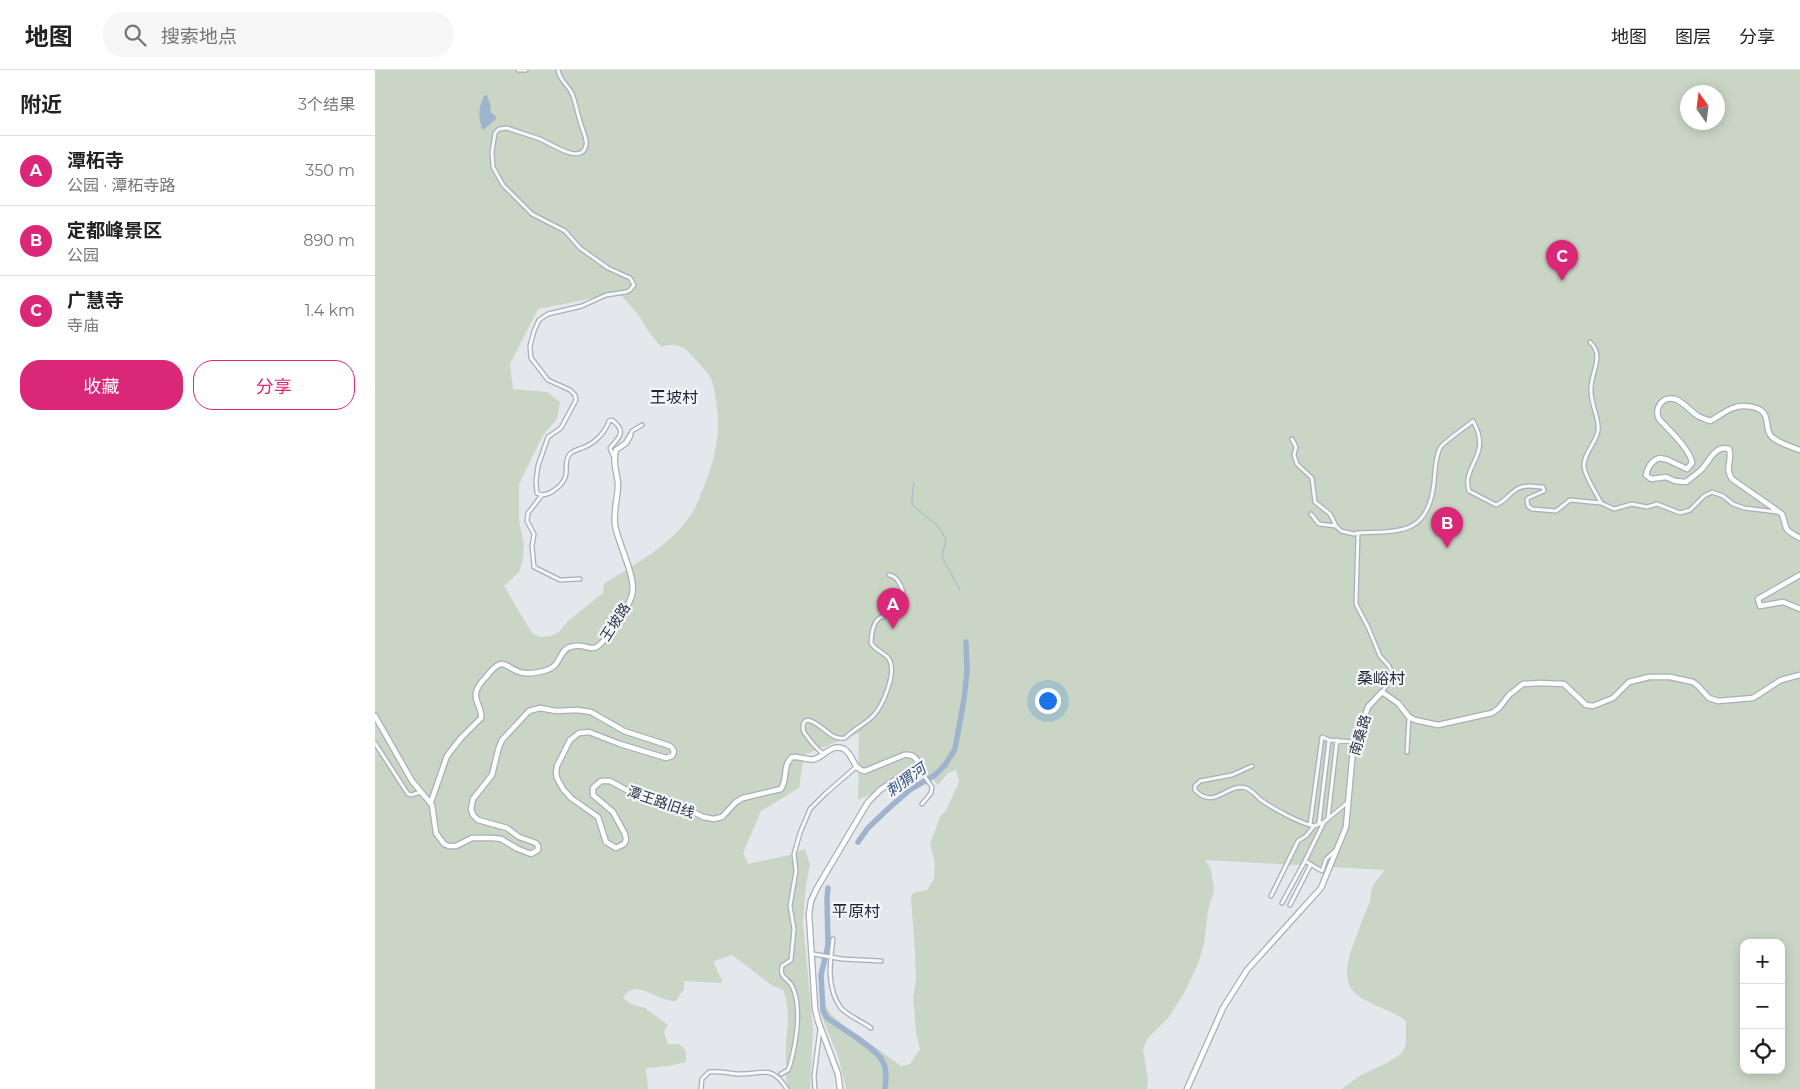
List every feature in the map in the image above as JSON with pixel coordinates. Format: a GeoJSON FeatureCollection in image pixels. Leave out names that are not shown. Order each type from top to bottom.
{"type":"FeatureCollection","features":[{"type":"Feature","properties":{"kind":"street"},"geometry":{"type":"LineString","coordinates":[[518,70],[526,70]]}},
{"type":"Feature","properties":{"kind":"street"},"geometry":{"type":"LineString","coordinates":[[558,70],[561,79],[573,94],[578,119],[587,141],[585,148],[578,154],[570,153],[537,138],[502,128],[494,136],[493,167],[503,184],[532,214],[565,231],[580,248],[609,268],[630,278],[634,285],[626,292],[606,295],[582,306],[545,316],[539,320],[532,334],[531,358],[548,380],[570,390],[575,395],[576,400],[561,428],[548,437],[541,453],[536,481],[537,492],[542,495],[550,494],[565,479],[567,461],[571,453],[584,448],[603,434],[609,421],[612,420],[617,425],[620,434],[619,440],[609,448],[614,458]]}},
{"type":"Feature","properties":{"kind":"street"},"geometry":{"type":"LineString","coordinates":[[1590,342],[1596,348],[1598,354],[1591,380],[1591,399],[1598,432],[1584,466],[1586,474],[1601,502]]}},
{"type":"Feature","properties":{"kind":"street"},"geometry":{"type":"LineString","coordinates":[[1800,450],[1791,448],[1772,437],[1767,430],[1765,416],[1761,411],[1752,407],[1741,406],[1733,408],[1710,421],[1699,417],[1675,399],[1663,401],[1657,406],[1656,414],[1685,449],[1692,463],[1687,469],[1660,458],[1655,459],[1647,469],[1646,474],[1651,479],[1665,477],[1675,481],[1686,482],[1702,469],[1716,450],[1723,447],[1729,449],[1731,458],[1728,474],[1732,479],[1782,514],[1785,529],[1800,538]]}},
{"type":"Feature","properties":{"kind":"street"},"geometry":{"type":"LineString","coordinates":[[1291,439],[1296,447],[1294,455],[1297,464],[1312,478],[1317,504],[1331,514],[1336,526],[1341,531],[1354,534],[1408,528],[1417,524],[1422,519],[1433,493],[1440,446],[1473,421],[1481,440],[1479,453],[1467,482],[1469,491],[1496,505],[1501,503],[1517,488],[1525,486],[1543,488],[1544,491],[1527,500],[1528,506],[1533,509],[1556,511],[1571,500],[1601,502],[1614,510],[1632,504],[1647,507],[1657,504],[1680,513],[1690,510],[1703,496],[1712,492],[1744,508],[1777,512]]}},
{"type":"Feature","properties":{"kind":"street"},"geometry":{"type":"LineString","coordinates":[[614,458],[616,450],[626,443],[632,431],[642,425]]}},
{"type":"Feature","properties":{"kind":"street","name":"王坡路"},"geometry":{"type":"LineString","coordinates":[[431,802],[447,756],[461,738],[481,718],[482,714],[476,699],[476,691],[492,669],[499,664],[504,664],[522,672],[541,671],[554,667],[564,651],[570,647],[598,648],[611,631],[631,596],[632,586],[615,524],[614,509],[618,484],[614,458]]}},
{"type":"Feature","properties":{"kind":"street"},"geometry":{"type":"LineString","coordinates":[[542,495],[528,513],[527,521],[534,534],[534,567],[559,580],[580,579]]}},
{"type":"Feature","properties":{"kind":"street"},"geometry":{"type":"LineString","coordinates":[[1311,514],[1319,524],[1336,526]]}},
{"type":"Feature","properties":{"kind":"street"},"geometry":{"type":"LineString","coordinates":[[1358,533],[1356,604],[1380,656],[1389,666],[1392,673],[1392,678],[1382,692],[1398,703],[1409,717],[1415,720],[1437,725],[1485,716],[1499,708],[1509,695],[1523,684],[1540,682],[1564,684],[1586,705],[1593,706],[1613,698],[1629,682],[1649,677],[1671,677],[1693,682],[1709,698],[1717,701],[1753,698],[1781,680],[1800,675]]}},
{"type":"Feature","properties":{"kind":"street"},"geometry":{"type":"LineString","coordinates":[[823,754],[803,732],[805,722],[814,722],[836,738],[845,738],[875,714],[889,687],[892,667],[890,659],[873,647],[871,643],[874,622],[878,618],[884,615],[901,614],[905,610],[897,578],[889,575]]}},
{"type":"Feature","properties":{"kind":"street"},"geometry":{"type":"LineString","coordinates":[[1800,575],[1758,598],[1758,602],[1760,606],[1783,602],[1800,608]]}},
{"type":"Feature","properties":{"kind":"street","name":"南桑路"},"geometry":{"type":"LineString","coordinates":[[1187,1089],[1223,1008],[1247,970],[1317,893],[1346,827],[1353,749],[1368,707],[1382,692]]}},
{"type":"Feature","properties":{"kind":"street","name":"潭王路旧线"},"geometry":{"type":"LineString","coordinates":[[431,802],[434,809],[436,833],[439,839],[446,845],[456,846],[473,838],[493,838],[501,839],[528,854],[535,853],[539,848],[536,843],[519,838],[504,826],[478,820],[473,815],[471,809],[473,799],[492,775],[502,740],[527,713],[536,708],[556,711],[577,710],[591,712],[624,731],[670,746],[673,749],[674,753],[672,756],[666,758],[589,732],[576,734],[567,744],[557,766],[557,778],[569,795],[598,817],[606,842],[616,848],[625,844],[626,837],[612,810],[593,796],[593,788],[601,781],[610,781],[634,794],[682,806],[707,818],[717,819],[743,798],[781,789],[784,784],[786,764],[792,757],[813,759],[833,749],[843,749],[848,753],[856,767]]}},
{"type":"Feature","properties":{"kind":"street"},"geometry":{"type":"LineString","coordinates":[[375,716],[412,781],[431,802]]}},
{"type":"Feature","properties":{"kind":"street"},"geometry":{"type":"LineString","coordinates":[[1407,752],[1409,717]]}},
{"type":"Feature","properties":{"kind":"street"},"geometry":{"type":"LineString","coordinates":[[1314,825],[1322,737],[1329,740],[1356,742]]}},
{"type":"Feature","properties":{"kind":"street"},"geometry":{"type":"LineString","coordinates":[[1271,896],[1298,841],[1306,836],[1314,825],[1329,740]]}},
{"type":"Feature","properties":{"kind":"street"},"geometry":{"type":"LineString","coordinates":[[1282,903],[1326,820],[1337,740]]}},
{"type":"Feature","properties":{"kind":"street"},"geometry":{"type":"LineString","coordinates":[[375,743],[408,794],[421,792]]}},
{"type":"Feature","properties":{"kind":"street"},"geometry":{"type":"LineString","coordinates":[[781,1074],[788,1070],[790,1065],[798,1021],[793,988],[782,976],[781,972],[782,966],[791,960],[794,929],[790,906],[796,871],[794,854],[800,833],[811,809],[856,767],[862,771],[867,771],[907,754],[915,757],[918,763],[913,769],[879,790],[868,802],[811,901],[809,914],[815,1008],[820,1028],[835,1064],[840,1089]]}},
{"type":"Feature","properties":{"kind":"street"},"geometry":{"type":"LineString","coordinates":[[1252,766],[1231,775],[1200,781],[1195,786],[1195,790],[1199,795],[1215,798],[1236,788],[1246,788],[1268,804],[1314,825],[1326,820],[1347,803]]}},
{"type":"Feature","properties":{"kind":"street"},"geometry":{"type":"LineString","coordinates":[[918,767],[932,788],[931,793],[922,804]]}},
{"type":"Feature","properties":{"kind":"street"},"geometry":{"type":"LineString","coordinates":[[1305,861],[1322,871],[1326,859],[1337,848]]}},
{"type":"Feature","properties":{"kind":"street"},"geometry":{"type":"LineString","coordinates":[[1290,905],[1311,864]]}},
{"type":"Feature","properties":{"kind":"street"},"geometry":{"type":"LineString","coordinates":[[833,939],[830,956],[830,986],[841,1008],[871,1028]]}},
{"type":"Feature","properties":{"kind":"street"},"geometry":{"type":"LineString","coordinates":[[813,954],[842,959],[881,960]]}},
{"type":"Feature","properties":{"kind":"street"},"geometry":{"type":"LineString","coordinates":[[815,1089],[814,1076],[820,1028]]}},
{"type":"Feature","properties":{"kind":"street"},"geometry":{"type":"LineString","coordinates":[[701,1089],[703,1079],[709,1072],[740,1074],[767,1071],[776,1075],[787,1089]]}},
{"type":"Feature","properties":{"kind":"green space"},"geometry":{"type":"Polygon","coordinates":[[[375,70],[1800,70],[1800,1089],[1342,1089],[1361,1075],[1387,1063],[1402,1053],[1406,1044],[1406,1021],[1360,997],[1355,993],[1347,977],[1351,951],[1370,901],[1372,888],[1385,870],[1205,860],[1211,869],[1214,891],[1208,910],[1204,944],[1198,964],[1184,993],[1169,1017],[1147,1039],[1143,1050],[1148,1080],[1147,1089],[846,1089],[839,1059],[820,1012],[820,1004],[824,1003],[830,1013],[852,1033],[901,1066],[910,1064],[920,1049],[916,1033],[913,996],[916,980],[911,898],[913,893],[927,890],[934,879],[935,863],[930,844],[940,817],[946,810],[959,782],[956,770],[948,773],[938,785],[923,769],[858,800],[859,733],[804,755],[799,788],[761,811],[743,853],[748,864],[789,855],[805,849],[810,865],[806,884],[803,923],[813,1030],[810,1089],[789,1089],[787,1085],[787,1008],[783,990],[773,986],[732,955],[714,963],[722,981],[721,983],[684,981],[684,989],[676,1001],[669,1001],[648,992],[634,989],[623,998],[631,1004],[645,1008],[668,1025],[664,1032],[668,1044],[679,1044],[686,1051],[686,1062],[646,1068],[648,1089],[375,1089],[375,70]],[[619,293],[538,309],[510,364],[513,389],[547,392],[560,402],[557,419],[543,435],[519,484],[519,521],[524,544],[523,558],[519,572],[504,586],[532,633],[540,637],[551,636],[559,632],[568,621],[603,593],[604,584],[652,553],[684,525],[695,507],[714,456],[718,423],[713,383],[709,375],[685,349],[677,345],[661,347],[648,331],[638,314],[619,293]]]}},
{"type":"Feature","properties":{"kind":"water"},"geometry":{"type":"Polygon","coordinates":[[[487,95],[491,113],[495,115],[496,119],[483,130],[480,122],[480,109],[484,96],[487,95]]]}},
{"type":"Feature","properties":{"kind":"waterway"},"geometry":{"type":"LineString","coordinates":[[914,482],[912,505],[938,526],[946,539],[942,557],[960,590]]}},
{"type":"Feature","properties":{"kind":"waterway","name":"刺猬河"},"geometry":{"type":"LineString","coordinates":[[858,842],[868,828],[890,807],[911,789],[935,775],[945,765],[955,749],[967,671],[966,642]]}},
{"type":"Feature","properties":{"kind":"waterway","name":"刺猬河"},"geometry":{"type":"LineString","coordinates":[[828,888],[828,945],[821,975],[823,1010],[827,1018],[867,1045],[880,1057],[885,1068],[885,1089]]}},
{"type":"Feature","properties":{"kind":"place","name":"广慧寺"},"geometry":{"type":"Point","coordinates":[1562,281]}},
{"type":"Feature","properties":{"kind":"place","name":"定都峰景区"},"geometry":{"type":"Point","coordinates":[1447,548]}},
{"type":"Feature","properties":{"kind":"place","name":"潭柘寺"},"geometry":{"type":"Point","coordinates":[893,629]}},
{"type":"Feature","properties":{"kind":"district","name":"王坡村"},"geometry":{"type":"Point","coordinates":[674,397]}},
{"type":"Feature","properties":{"kind":"district","name":"桑峪村"},"geometry":{"type":"Point","coordinates":[1381,678]}},
{"type":"Feature","properties":{"kind":"district","name":"平原村"},"geometry":{"type":"Point","coordinates":[856,911]}}]}
